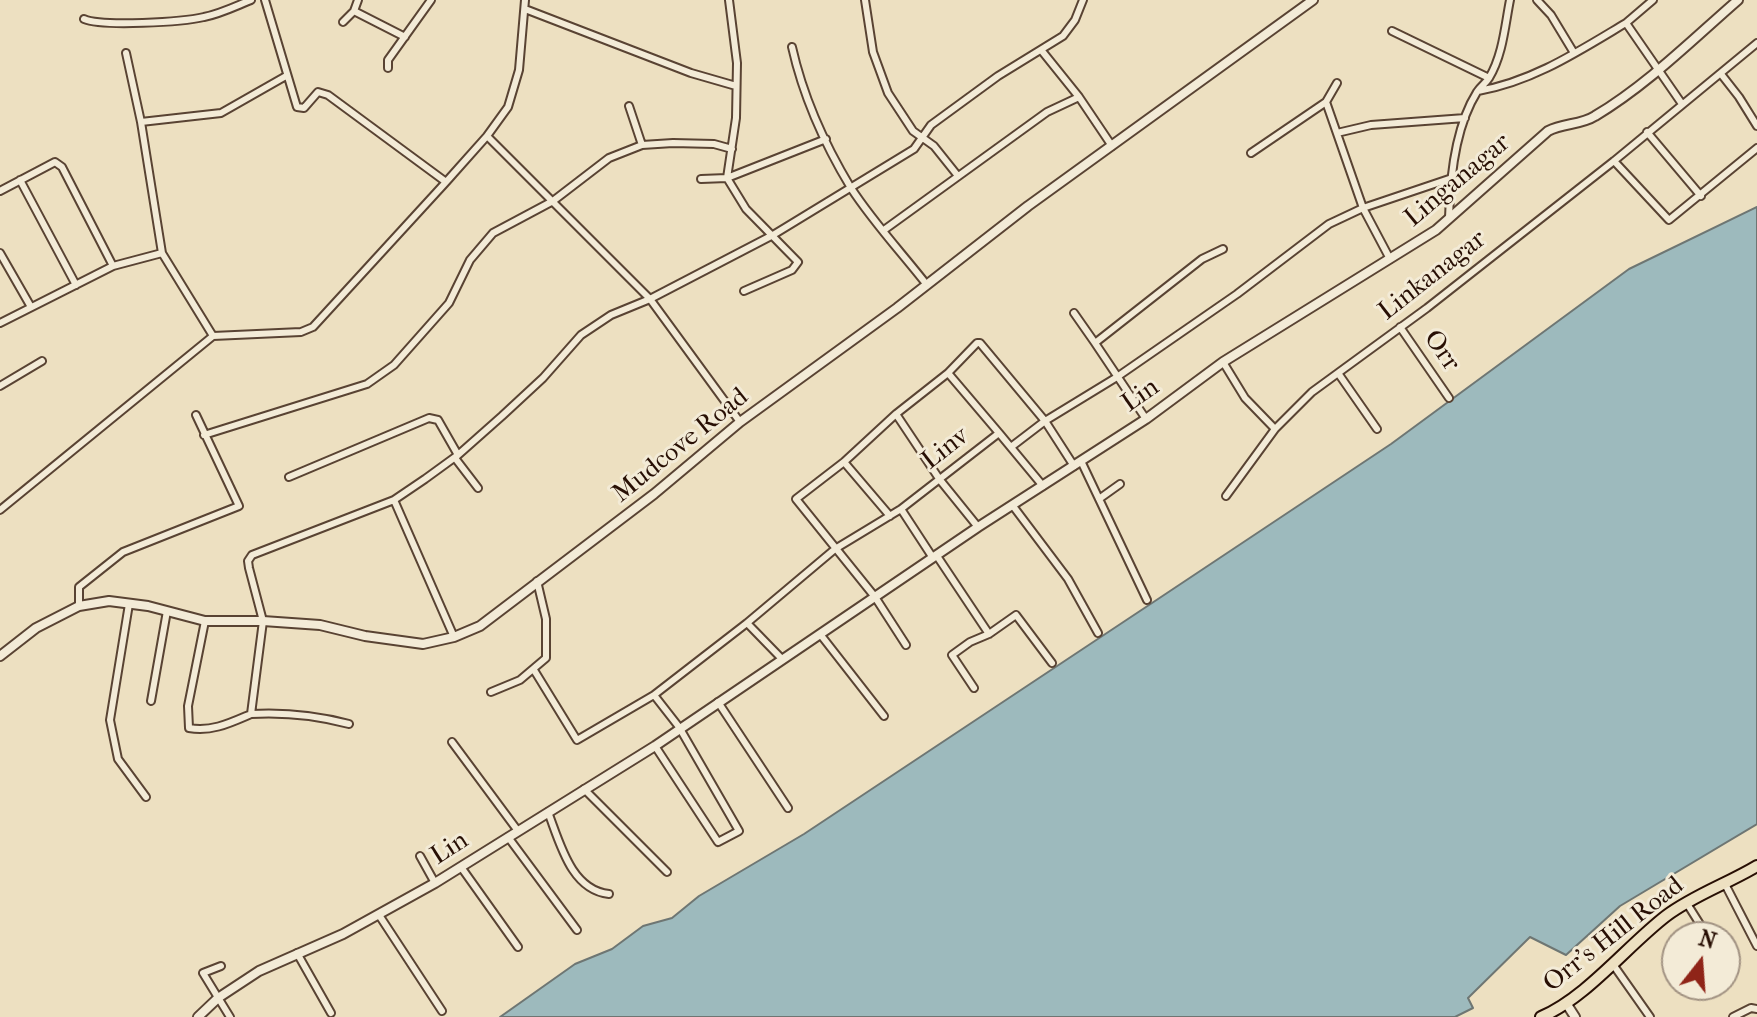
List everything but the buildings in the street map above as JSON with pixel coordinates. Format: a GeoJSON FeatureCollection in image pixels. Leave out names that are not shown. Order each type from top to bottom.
{"type":"FeatureCollection","features":[{"type":"Feature","properties":{"kind":"main road","name":"Orr’s Hill Road"},"geometry":{"type":"LineString","coordinates":[[1541,1017],[1566,1003],[1665,916],[1757,866]]}},
{"type":"Feature","properties":{"kind":"street"},"geometry":{"type":"LineString","coordinates":[[84,19],[106,22],[203,18],[251,0]]}},
{"type":"Feature","properties":{"kind":"street"},"geometry":{"type":"LineString","coordinates":[[265,0],[286,76],[300,109],[318,92],[328,95],[446,182]]}},
{"type":"Feature","properties":{"kind":"street"},"geometry":{"type":"LineString","coordinates":[[343,22],[354,11],[358,0]]}},
{"type":"Feature","properties":{"kind":"street"},"geometry":{"type":"LineString","coordinates":[[388,68],[388,60],[431,0]]}},
{"type":"Feature","properties":{"kind":"street"},"geometry":{"type":"LineString","coordinates":[[0,510],[213,336],[301,332],[313,327],[487,136],[508,107],[522,48],[525,0]]}},
{"type":"Feature","properties":{"kind":"street"},"geometry":{"type":"LineString","coordinates":[[729,0],[737,63],[736,118],[727,178],[746,209],[798,262],[797,266],[744,291]]}},
{"type":"Feature","properties":{"kind":"street"},"geometry":{"type":"LineString","coordinates":[[865,0],[868,29],[879,72],[896,106],[921,139],[934,146],[958,176]]}},
{"type":"Feature","properties":{"kind":"street"},"geometry":{"type":"LineString","coordinates":[[251,714],[263,621],[249,568],[248,561],[252,555],[394,500],[456,456],[543,378],[581,335],[611,315],[650,299],[773,235],[914,149],[931,125],[998,76],[1042,51],[1069,29],[1083,0]]}},
{"type":"Feature","properties":{"kind":"street","name":"Mudcove Road"},"geometry":{"type":"LineString","coordinates":[[0,656],[36,628],[79,606],[109,601],[205,621],[320,625],[365,636],[423,644],[454,637],[480,626],[654,494],[740,422],[1313,0]]}},
{"type":"Feature","properties":{"kind":"street"},"geometry":{"type":"LineString","coordinates":[[1449,221],[1452,178],[1465,118],[1478,91],[1489,78],[1501,47],[1510,0]]}},
{"type":"Feature","properties":{"kind":"street"},"geometry":{"type":"LineString","coordinates":[[1537,0],[1551,15],[1574,53]]}},
{"type":"Feature","properties":{"kind":"street"},"geometry":{"type":"LineString","coordinates":[[1478,91],[1510,85],[1574,53],[1626,23],[1653,0]]}},
{"type":"Feature","properties":{"kind":"street","name":"Linganagar"},"geometry":{"type":"LineString","coordinates":[[1223,362],[1449,221],[1548,131],[1592,118],[1658,71],[1738,0]]}},
{"type":"Feature","properties":{"kind":"street"},"geometry":{"type":"LineString","coordinates":[[525,9],[691,73],[736,86]]}},
{"type":"Feature","properties":{"kind":"street"},"geometry":{"type":"LineString","coordinates":[[354,11],[405,37]]}},
{"type":"Feature","properties":{"kind":"street"},"geometry":{"type":"LineString","coordinates":[[1626,23],[1682,104]]}},
{"type":"Feature","properties":{"kind":"street"},"geometry":{"type":"LineString","coordinates":[[1392,31],[1489,78]]}},
{"type":"Feature","properties":{"kind":"street","name":"Linkanagar"},"geometry":{"type":"LineString","coordinates":[[1226,496],[1288,413],[1614,161],[1756,45]]}},
{"type":"Feature","properties":{"kind":"street"},"geometry":{"type":"LineString","coordinates":[[792,47],[799,80],[852,189],[927,285]]}},
{"type":"Feature","properties":{"kind":"street"},"geometry":{"type":"LineString","coordinates":[[1042,51],[1079,97],[1112,146]]}},
{"type":"Feature","properties":{"kind":"street"},"geometry":{"type":"LineString","coordinates":[[126,53],[141,122],[162,253],[213,336]]}},
{"type":"Feature","properties":{"kind":"street"},"geometry":{"type":"LineString","coordinates":[[1721,74],[1757,126]]}},
{"type":"Feature","properties":{"kind":"street"},"geometry":{"type":"LineString","coordinates":[[141,122],[221,113],[286,76]]}},
{"type":"Feature","properties":{"kind":"street"},"geometry":{"type":"LineString","coordinates":[[1251,153],[1326,102],[1337,83]]}},
{"type":"Feature","properties":{"kind":"street"},"geometry":{"type":"LineString","coordinates":[[884,230],[1047,112],[1079,97]]}},
{"type":"Feature","properties":{"kind":"street"},"geometry":{"type":"LineString","coordinates":[[1326,102],[1363,208],[1390,259]]}},
{"type":"Feature","properties":{"kind":"street"},"geometry":{"type":"LineString","coordinates":[[629,106],[642,145]]}},
{"type":"Feature","properties":{"kind":"street"},"geometry":{"type":"LineString","coordinates":[[1337,133],[1371,125],[1465,118]]}},
{"type":"Feature","properties":{"kind":"street"},"geometry":{"type":"LineString","coordinates":[[1647,132],[1701,196]]}},
{"type":"Feature","properties":{"kind":"street"},"geometry":{"type":"LineString","coordinates":[[487,136],[650,299],[740,422]]}},
{"type":"Feature","properties":{"kind":"street"},"geometry":{"type":"LineString","coordinates":[[701,179],[727,178],[826,139]]}},
{"type":"Feature","properties":{"kind":"street"},"geometry":{"type":"LineString","coordinates":[[204,435],[367,384],[394,365],[449,303],[470,260],[493,233],[553,201],[609,158],[642,145],[700,144],[732,149]]}},
{"type":"Feature","properties":{"kind":"street"},"geometry":{"type":"LineString","coordinates":[[1614,161],[1669,220],[1757,148]]}},
{"type":"Feature","properties":{"kind":"street"},"geometry":{"type":"LineString","coordinates":[[0,181],[2,190],[55,162],[62,167],[113,266]]}},
{"type":"Feature","properties":{"kind":"street"},"geometry":{"type":"LineString","coordinates":[[1011,447],[1045,421],[1117,377],[1237,294],[1329,224],[1363,208],[1452,178]]}},
{"type":"Feature","properties":{"kind":"street"},"geometry":{"type":"LineString","coordinates":[[20,180],[76,285]]}},
{"type":"Feature","properties":{"kind":"street"},"geometry":{"type":"LineString","coordinates":[[1095,343],[1202,259],[1223,249]]}},
{"type":"Feature","properties":{"kind":"street"},"geometry":{"type":"LineString","coordinates":[[0,253],[31,307]]}},
{"type":"Feature","properties":{"kind":"street"},"geometry":{"type":"LineString","coordinates":[[0,323],[113,266],[162,253]]}},
{"type":"Feature","properties":{"kind":"street"},"geometry":{"type":"LineString","coordinates":[[1074,313],[1146,419]]}},
{"type":"Feature","properties":{"kind":"street","name":"Orr"},"geometry":{"type":"LineString","coordinates":[[1400,327],[1449,398]]}},
{"type":"Feature","properties":{"kind":"street"},"geometry":{"type":"LineString","coordinates":[[906,645],[875,597],[796,499],[948,373],[979,342],[1078,463],[1099,499],[1147,600]]}},
{"type":"Feature","properties":{"kind":"street"},"geometry":{"type":"LineString","coordinates":[[0,386],[42,361]]}},
{"type":"Feature","properties":{"kind":"street"},"geometry":{"type":"LineString","coordinates":[[1223,362],[1245,398],[1275,429]]}},
{"type":"Feature","properties":{"kind":"street","name":"Lin"},"geometry":{"type":"LineString","coordinates":[[198,1017],[218,998],[259,971],[379,915],[655,746],[978,527],[1146,419],[1223,362]]}},
{"type":"Feature","properties":{"kind":"street"},"geometry":{"type":"LineString","coordinates":[[948,373],[999,433]]}},
{"type":"Feature","properties":{"kind":"street"},"geometry":{"type":"LineString","coordinates":[[1338,373],[1377,429]]}},
{"type":"Feature","properties":{"kind":"street"},"geometry":{"type":"LineString","coordinates":[[896,414],[940,480],[978,527]]}},
{"type":"Feature","properties":{"kind":"street"},"geometry":{"type":"LineString","coordinates":[[79,606],[79,587],[123,552],[239,506],[196,415]]}},
{"type":"Feature","properties":{"kind":"street"},"geometry":{"type":"LineString","coordinates":[[289,477],[429,418],[438,420],[456,456],[478,488]]}},
{"type":"Feature","properties":{"kind":"street","name":"Linv"},"geometry":{"type":"LineString","coordinates":[[901,509],[999,433],[1043,486]]}},
{"type":"Feature","properties":{"kind":"street"},"geometry":{"type":"LineString","coordinates":[[844,462],[890,516]]}},
{"type":"Feature","properties":{"kind":"street"},"geometry":{"type":"LineString","coordinates":[[1099,499],[1120,484]]}},
{"type":"Feature","properties":{"kind":"street"},"geometry":{"type":"LineString","coordinates":[[394,500],[454,637]]}},
{"type":"Feature","properties":{"kind":"street"},"geometry":{"type":"LineString","coordinates":[[1013,506],[1068,579],[1098,633]]}},
{"type":"Feature","properties":{"kind":"street"},"geometry":{"type":"LineString","coordinates":[[534,670],[577,740],[654,695],[835,549],[901,509],[989,634]]}},
{"type":"Feature","properties":{"kind":"street"},"geometry":{"type":"LineString","coordinates":[[491,692],[520,680],[546,658],[546,619],[537,581]]}},
{"type":"Feature","properties":{"kind":"street"},"geometry":{"type":"LineString","coordinates":[[129,604],[110,720],[118,759],[146,797]]}},
{"type":"Feature","properties":{"kind":"street"},"geometry":{"type":"LineString","coordinates":[[151,701],[167,611]]}},
{"type":"Feature","properties":{"kind":"street"},"geometry":{"type":"LineString","coordinates":[[974,688],[952,655],[1016,615],[1052,663]]}},
{"type":"Feature","properties":{"kind":"street"},"geometry":{"type":"LineString","coordinates":[[205,621],[188,706],[189,728],[218,728],[251,714],[285,712],[317,715],[349,724]]}},
{"type":"Feature","properties":{"kind":"street"},"geometry":{"type":"LineString","coordinates":[[747,623],[782,659]]}},
{"type":"Feature","properties":{"kind":"street"},"geometry":{"type":"LineString","coordinates":[[820,634],[884,716]]}},
{"type":"Feature","properties":{"kind":"street"},"geometry":{"type":"LineString","coordinates":[[654,695],[679,727],[739,831],[718,842],[655,746]]}},
{"type":"Feature","properties":{"kind":"street"},"geometry":{"type":"LineString","coordinates":[[718,702],[788,808]]}},
{"type":"Feature","properties":{"kind":"street"},"geometry":{"type":"LineString","coordinates":[[452,742],[518,831]]}},
{"type":"Feature","properties":{"kind":"street"},"geometry":{"type":"LineString","coordinates":[[584,789],[667,872]]}},
{"type":"Feature","properties":{"kind":"street"},"geometry":{"type":"LineString","coordinates":[[548,812],[565,856],[582,882],[594,892],[609,894]]}},
{"type":"Feature","properties":{"kind":"street"},"geometry":{"type":"LineString","coordinates":[[508,837],[577,930]]}},
{"type":"Feature","properties":{"kind":"street"},"geometry":{"type":"LineString","coordinates":[[420,856],[435,883]]}},
{"type":"Feature","properties":{"kind":"street"},"geometry":{"type":"LineString","coordinates":[[461,867],[518,947]]}},
{"type":"Feature","properties":{"kind":"street"},"geometry":{"type":"LineString","coordinates":[[1725,884],[1757,946]]}},
{"type":"Feature","properties":{"kind":"street"},"geometry":{"type":"LineString","coordinates":[[1686,902],[1698,921]]}},
{"type":"Feature","properties":{"kind":"street"},"geometry":{"type":"LineString","coordinates":[[379,915],[442,1011]]}},
{"type":"Feature","properties":{"kind":"street"},"geometry":{"type":"LineString","coordinates":[[297,953],[331,1013]]}},
{"type":"Feature","properties":{"kind":"street"},"geometry":{"type":"LineString","coordinates":[[1612,963],[1650,1017]]}},
{"type":"Feature","properties":{"kind":"street"},"geometry":{"type":"LineString","coordinates":[[221,966],[203,973],[230,1017]]}},
{"type":"Feature","properties":{"kind":"street"},"geometry":{"type":"LineString","coordinates":[[1566,1003],[1575,1017]]}},
{"type":"Feature","properties":{"kind":"street"},"geometry":{"type":"LineString","coordinates":[[1733,1017],[1751,1008],[1757,1009]]}},
{"type":"Feature","properties":{"kind":"water"},"geometry":{"type":"Polygon","coordinates":[[[1757,207],[1757,824],[1620,906],[1566,955],[1530,937],[1468,998],[1473,1008],[1455,1017],[500,1017],[575,964],[612,949],[643,926],[672,918],[699,896],[804,834],[1391,444],[1629,269],[1757,207]]]}}]}
